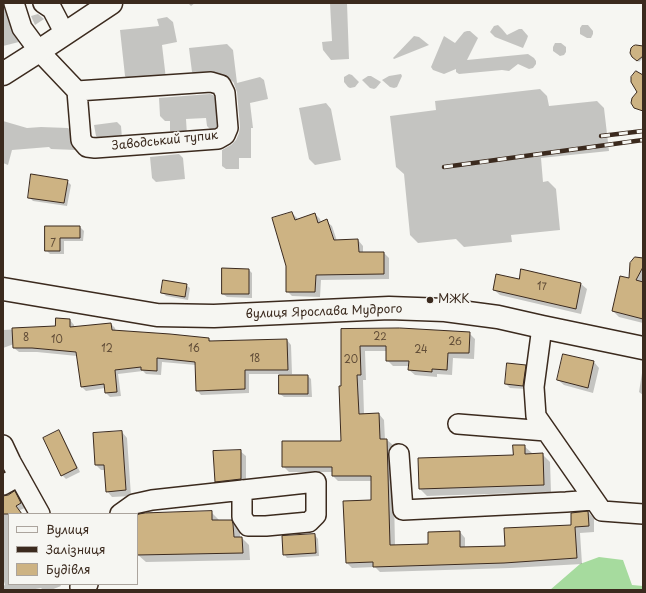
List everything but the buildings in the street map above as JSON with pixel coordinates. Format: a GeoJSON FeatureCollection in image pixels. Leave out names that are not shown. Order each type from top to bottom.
{"type":"FeatureCollection","features":[{"type":"Feature","properties":{"kind":"main road"},"geometry":{"type":"LineString","coordinates":[[3,74],[110,3]]}},
{"type":"Feature","properties":{"kind":"main road","name":"вулиця Ярослава Мудрого"},"geometry":{"type":"LineString","coordinates":[[3,289],[157,315],[214,316],[389,308],[445,310],[498,317],[643,348]]}},
{"type":"Feature","properties":{"kind":"street"},"geometry":{"type":"LineString","coordinates":[[14,3],[22,28],[39,51],[77,91]]}},
{"type":"Feature","properties":{"kind":"street"},"geometry":{"type":"LineString","coordinates":[[43,3],[52,9],[65,34]]}},
{"type":"Feature","properties":{"kind":"street","name":"Заводський тупик"},"geometry":{"type":"LineString","coordinates":[[211,82],[221,84],[225,93],[228,128],[225,135],[218,139],[96,148],[87,147],[81,140],[77,91],[211,82]]}},
{"type":"Feature","properties":{"kind":"street"},"geometry":{"type":"LineString","coordinates":[[542,327],[534,387],[536,416],[602,511],[643,514]]}},
{"type":"Feature","properties":{"kind":"street"},"geometry":{"type":"LineString","coordinates":[[458,424],[546,431]]}},
{"type":"Feature","properties":{"kind":"street"},"geometry":{"type":"LineString","coordinates":[[3,445],[11,481],[39,513]]}},
{"type":"Feature","properties":{"kind":"street"},"geometry":{"type":"LineString","coordinates":[[399,454],[403,510],[593,500]]}},
{"type":"Feature","properties":{"kind":"street"},"geometry":{"type":"LineString","coordinates":[[121,513],[134,504],[152,500],[242,490]]}},
{"type":"Feature","properties":{"kind":"green space"},"geometry":{"type":"Polygon","coordinates":[[[599,557],[623,560],[632,585],[643,586],[643,590],[550,590],[580,564],[599,557]]]}},
{"type":"Feature","properties":{"kind":"railway"},"geometry":{"type":"LineString","coordinates":[[601,136],[643,131]]}},
{"type":"Feature","properties":{"kind":"railway"},"geometry":{"type":"LineString","coordinates":[[444,167],[643,140]]}},
{"type":"Feature","properties":{"kind":"place","name":"МЖК"},"geometry":{"type":"Point","coordinates":[430,300]}}]}
